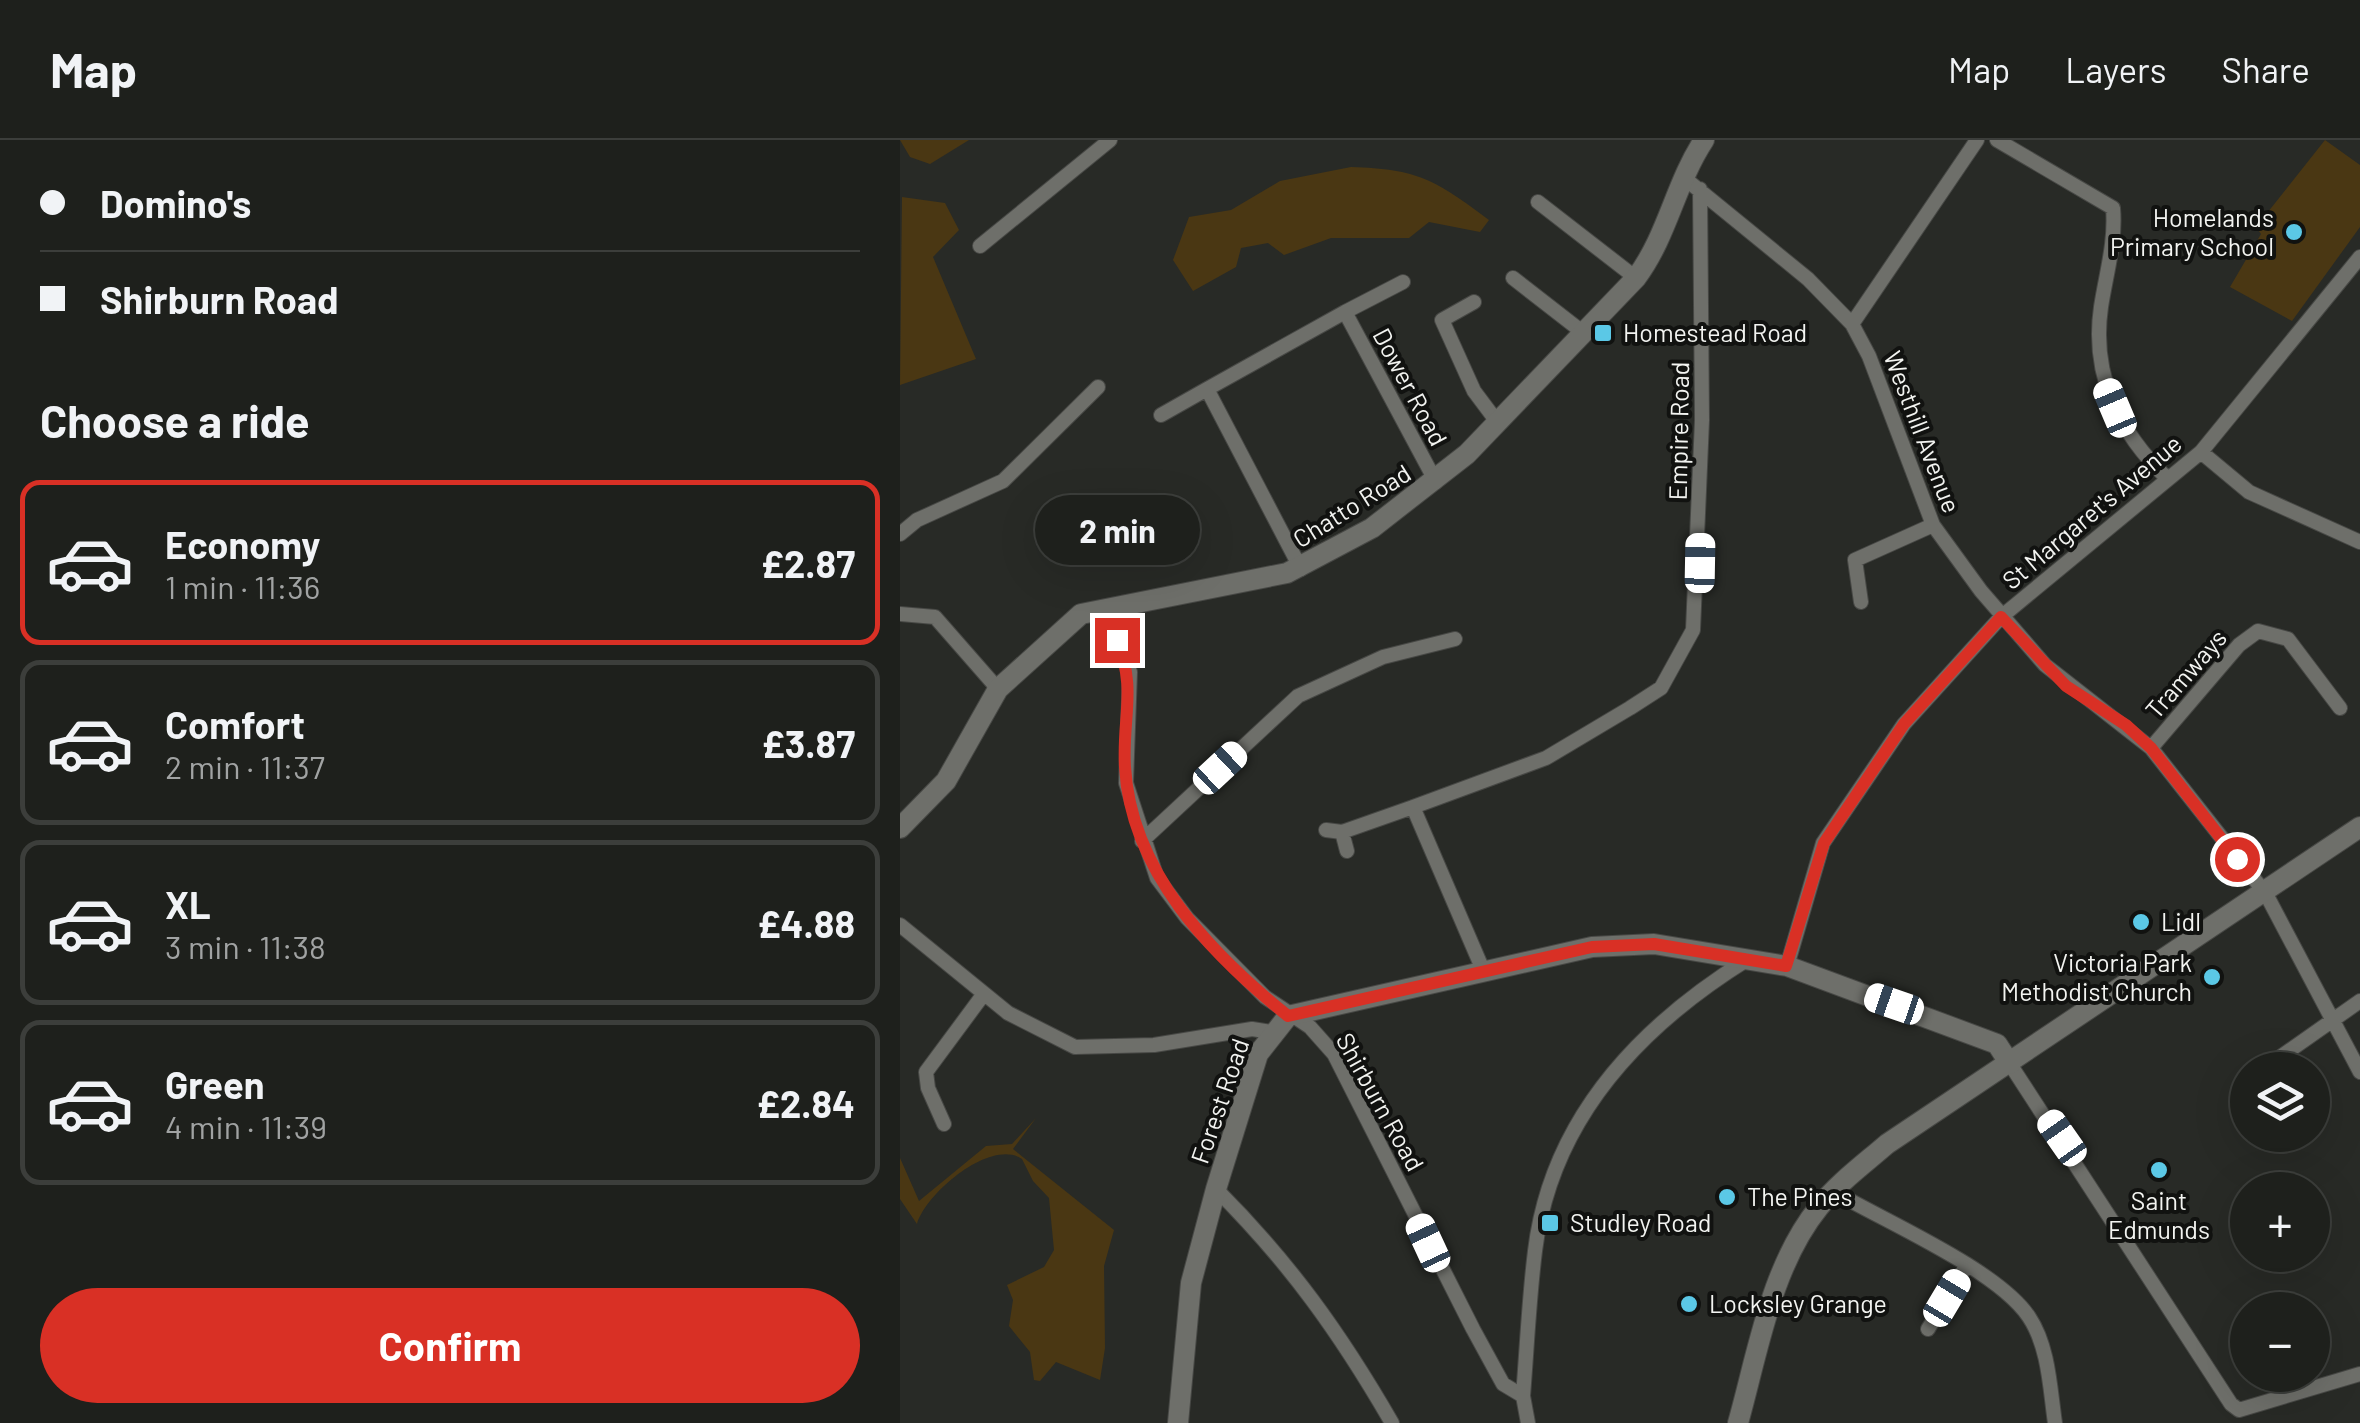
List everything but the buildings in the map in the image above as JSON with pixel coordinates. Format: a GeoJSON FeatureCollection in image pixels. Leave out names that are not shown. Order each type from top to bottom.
{"type":"FeatureCollection","features":[{"type":"Feature","properties":{"kind":"street"},"geometry":{"type":"LineString","coordinates":[[980,246],[1110,140]]}},
{"type":"Feature","properties":{"kind":"street","name":"Chatto Road"},"geometry":{"type":"LineString","coordinates":[[900,828],[946,781],[998,689],[1081,614],[1301,568],[1372,528],[1436,482],[1636,278],[1691,183],[1704,140]]}},
{"type":"Feature","properties":{"kind":"street"},"geometry":{"type":"LineString","coordinates":[[1852,324],[1978,140]]}},
{"type":"Feature","properties":{"kind":"street"},"geometry":{"type":"LineString","coordinates":[[1997,140],[2113,208],[2115,232],[2097,344],[2100,373],[2142,455],[2168,479]]}},
{"type":"Feature","properties":{"kind":"street","name":"Westhill Avenue"},"geometry":{"type":"LineString","coordinates":[[1691,183],[1808,279],[1852,324],[1869,356],[1933,525],[2001,617],[2066,686],[2126,725],[2151,748],[2266,894],[2360,1072]]}},
{"type":"Feature","properties":{"kind":"street","name":"Empire Road"},"geometry":{"type":"LineString","coordinates":[[1326,830],[1342,832],[1546,758],[1660,688],[1694,630],[1700,563],[1702,420],[1691,183]]}},
{"type":"Feature","properties":{"kind":"street"},"geometry":{"type":"LineString","coordinates":[[1538,202],[1636,278]]}},
{"type":"Feature","properties":{"kind":"street","name":"St Margaret's Avenue"},"geometry":{"type":"LineString","coordinates":[[1786,966],[1824,843],[1904,724],[2001,617],[2200,452],[2360,257]]}},
{"type":"Feature","properties":{"kind":"street"},"geometry":{"type":"LineString","coordinates":[[1513,278],[1585,334]]}},
{"type":"Feature","properties":{"kind":"street","name":"Dower Road"},"geometry":{"type":"LineString","coordinates":[[1161,415],[1403,282]]}},
{"type":"Feature","properties":{"kind":"street"},"geometry":{"type":"LineString","coordinates":[[1474,302],[1442,320],[1474,391],[1498,423]]}},
{"type":"Feature","properties":{"kind":"street","name":"Dower Road"},"geometry":{"type":"LineString","coordinates":[[1344,312],[1436,482]]}},
{"type":"Feature","properties":{"kind":"street"},"geometry":{"type":"LineString","coordinates":[[900,534],[917,520],[1002,482],[1098,387]]}},
{"type":"Feature","properties":{"kind":"street"},"geometry":{"type":"LineString","coordinates":[[1208,389],[1301,568]]}},
{"type":"Feature","properties":{"kind":"street"},"geometry":{"type":"LineString","coordinates":[[2200,452],[2249,492],[2360,542]]}},
{"type":"Feature","properties":{"kind":"street"},"geometry":{"type":"LineString","coordinates":[[1861,602],[1856,560],[1933,525]]}},
{"type":"Feature","properties":{"kind":"street","name":"Shirburn Road"},"geometry":{"type":"LineString","coordinates":[[1103,607],[1130,672],[1126,783],[1157,878],[1188,918],[1288,1016],[1310,1027],[1334,1054],[1503,1384],[1523,1396]]}},
{"type":"Feature","properties":{"kind":"street"},"geometry":{"type":"LineString","coordinates":[[900,614],[935,617],[998,689]]}},
{"type":"Feature","properties":{"kind":"street","name":"Tramways"},"geometry":{"type":"LineString","coordinates":[[2151,748],[2239,645],[2258,631],[2288,639],[2340,708]]}},
{"type":"Feature","properties":{"kind":"street"},"geometry":{"type":"LineString","coordinates":[[1142,840],[1298,696],[1383,657],[1455,639]]}},
{"type":"Feature","properties":{"kind":"street"},"geometry":{"type":"LineString","coordinates":[[1413,807],[1483,970]]}},
{"type":"Feature","properties":{"kind":"street"},"geometry":{"type":"LineString","coordinates":[[1738,1423],[1782,1271],[1816,1210],[1833,1191],[1887,1144],[2266,894],[2360,827]]}},
{"type":"Feature","properties":{"kind":"street"},"geometry":{"type":"LineString","coordinates":[[1342,832],[1347,852]]}},
{"type":"Feature","properties":{"kind":"street"},"geometry":{"type":"LineString","coordinates":[[900,924],[983,995],[1075,1047],[1154,1045],[1252,1029],[1272,1032]]}},
{"type":"Feature","properties":{"kind":"street"},"geometry":{"type":"LineString","coordinates":[[1288,1016],[1592,947],[1654,944],[1786,966],[1997,1044],[2231,1404],[2240,1410],[2360,1374]]}},
{"type":"Feature","properties":{"kind":"street"},"geometry":{"type":"LineString","coordinates":[[1528,1423],[1523,1396],[1535,1247],[1557,1164],[1576,1120],[1609,1072],[1671,1012],[1749,958]]}},
{"type":"Feature","properties":{"kind":"street"},"geometry":{"type":"LineString","coordinates":[[944,1124],[926,1072],[983,995]]}},
{"type":"Feature","properties":{"kind":"street"},"geometry":{"type":"LineString","coordinates":[[2287,1052],[2360,1001]]}},
{"type":"Feature","properties":{"kind":"street","name":"Forest Road"},"geometry":{"type":"LineString","coordinates":[[1178,1423],[1191,1283],[1216,1189],[1258,1054],[1288,1016]]}},
{"type":"Feature","properties":{"kind":"street"},"geometry":{"type":"LineString","coordinates":[[1216,1189],[1278,1250],[1352,1354],[1392,1423]]}},
{"type":"Feature","properties":{"kind":"street"},"geometry":{"type":"LineString","coordinates":[[1833,1191],[2002,1286],[2031,1319],[2046,1364],[2054,1423]]}},
{"type":"Feature","properties":{"kind":"street"},"geometry":{"type":"LineString","coordinates":[[1928,1329],[1966,1266]]}},
{"type":"Feature","properties":{"kind":"shaded area"},"geometry":{"type":"Polygon","coordinates":[[[900,140],[969,140],[930,164],[910,157],[900,140]]]}},
{"type":"Feature","properties":{"kind":"shaded area"},"geometry":{"type":"Polygon","coordinates":[[[2325,140],[2360,165],[2360,227],[2292,321],[2230,287],[2261,234],[2256,227],[2325,140]]]}},
{"type":"Feature","properties":{"kind":"shaded area"},"geometry":{"type":"Polygon","coordinates":[[[1351,167],[1393,170],[1425,179],[1489,220],[1480,232],[1429,222],[1409,238],[1331,238],[1284,255],[1268,243],[1241,248],[1236,267],[1193,291],[1173,260],[1189,217],[1231,210],[1280,181],[1351,167]]]}},
{"type":"Feature","properties":{"kind":"shaded area"},"geometry":{"type":"Polygon","coordinates":[[[902,197],[945,203],[959,230],[933,257],[976,359],[900,385],[902,197]]]}},
{"type":"Feature","properties":{"kind":"shaded area"},"geometry":{"type":"Polygon","coordinates":[[[1036,1118],[1013,1149],[1114,1230],[1104,1266],[1105,1348],[1100,1380],[1056,1362],[1040,1381],[1034,1380],[1030,1352],[1009,1326],[1013,1300],[1007,1285],[1044,1267],[1054,1250],[1049,1198],[1033,1181],[1022,1159],[1009,1154],[994,1156],[961,1172],[933,1198],[917,1224],[900,1199],[900,1158],[919,1201],[986,1146],[1012,1144],[1036,1118]]]}},
{"type":"Feature","properties":{"kind":"place","name":"Homelands Primary School"},"geometry":{"type":"Point","coordinates":[2294,232]}},
{"type":"Feature","properties":{"kind":"place","name":"Homestead Road"},"geometry":{"type":"Point","coordinates":[1603,333]}},
{"type":"Feature","properties":{"kind":"place","name":"Lidl"},"geometry":{"type":"Point","coordinates":[2141,922]}},
{"type":"Feature","properties":{"kind":"place","name":"Victoria Park Methodist Church"},"geometry":{"type":"Point","coordinates":[2212,977]}},
{"type":"Feature","properties":{"kind":"place","name":"Saint Edmunds"},"geometry":{"type":"Point","coordinates":[2159,1170]}},
{"type":"Feature","properties":{"kind":"place","name":"The Pines"},"geometry":{"type":"Point","coordinates":[1727,1197]}},
{"type":"Feature","properties":{"kind":"place","name":"Studley Road"},"geometry":{"type":"Point","coordinates":[1550,1223]}},
{"type":"Feature","properties":{"kind":"place","name":"Locksley Grange"},"geometry":{"type":"Point","coordinates":[1689,1304]}},
{"type":"Feature","properties":{"kind":"route"},"geometry":{"type":"LineString","coordinates":[[1117,640],[1130,672],[1126,783],[1157,878],[1188,918],[1288,1016],[1592,947],[1654,944],[1786,966],[1824,843],[1904,724],[2001,617],[2066,686],[2126,725],[2151,748],[2237,859]]}}]}
